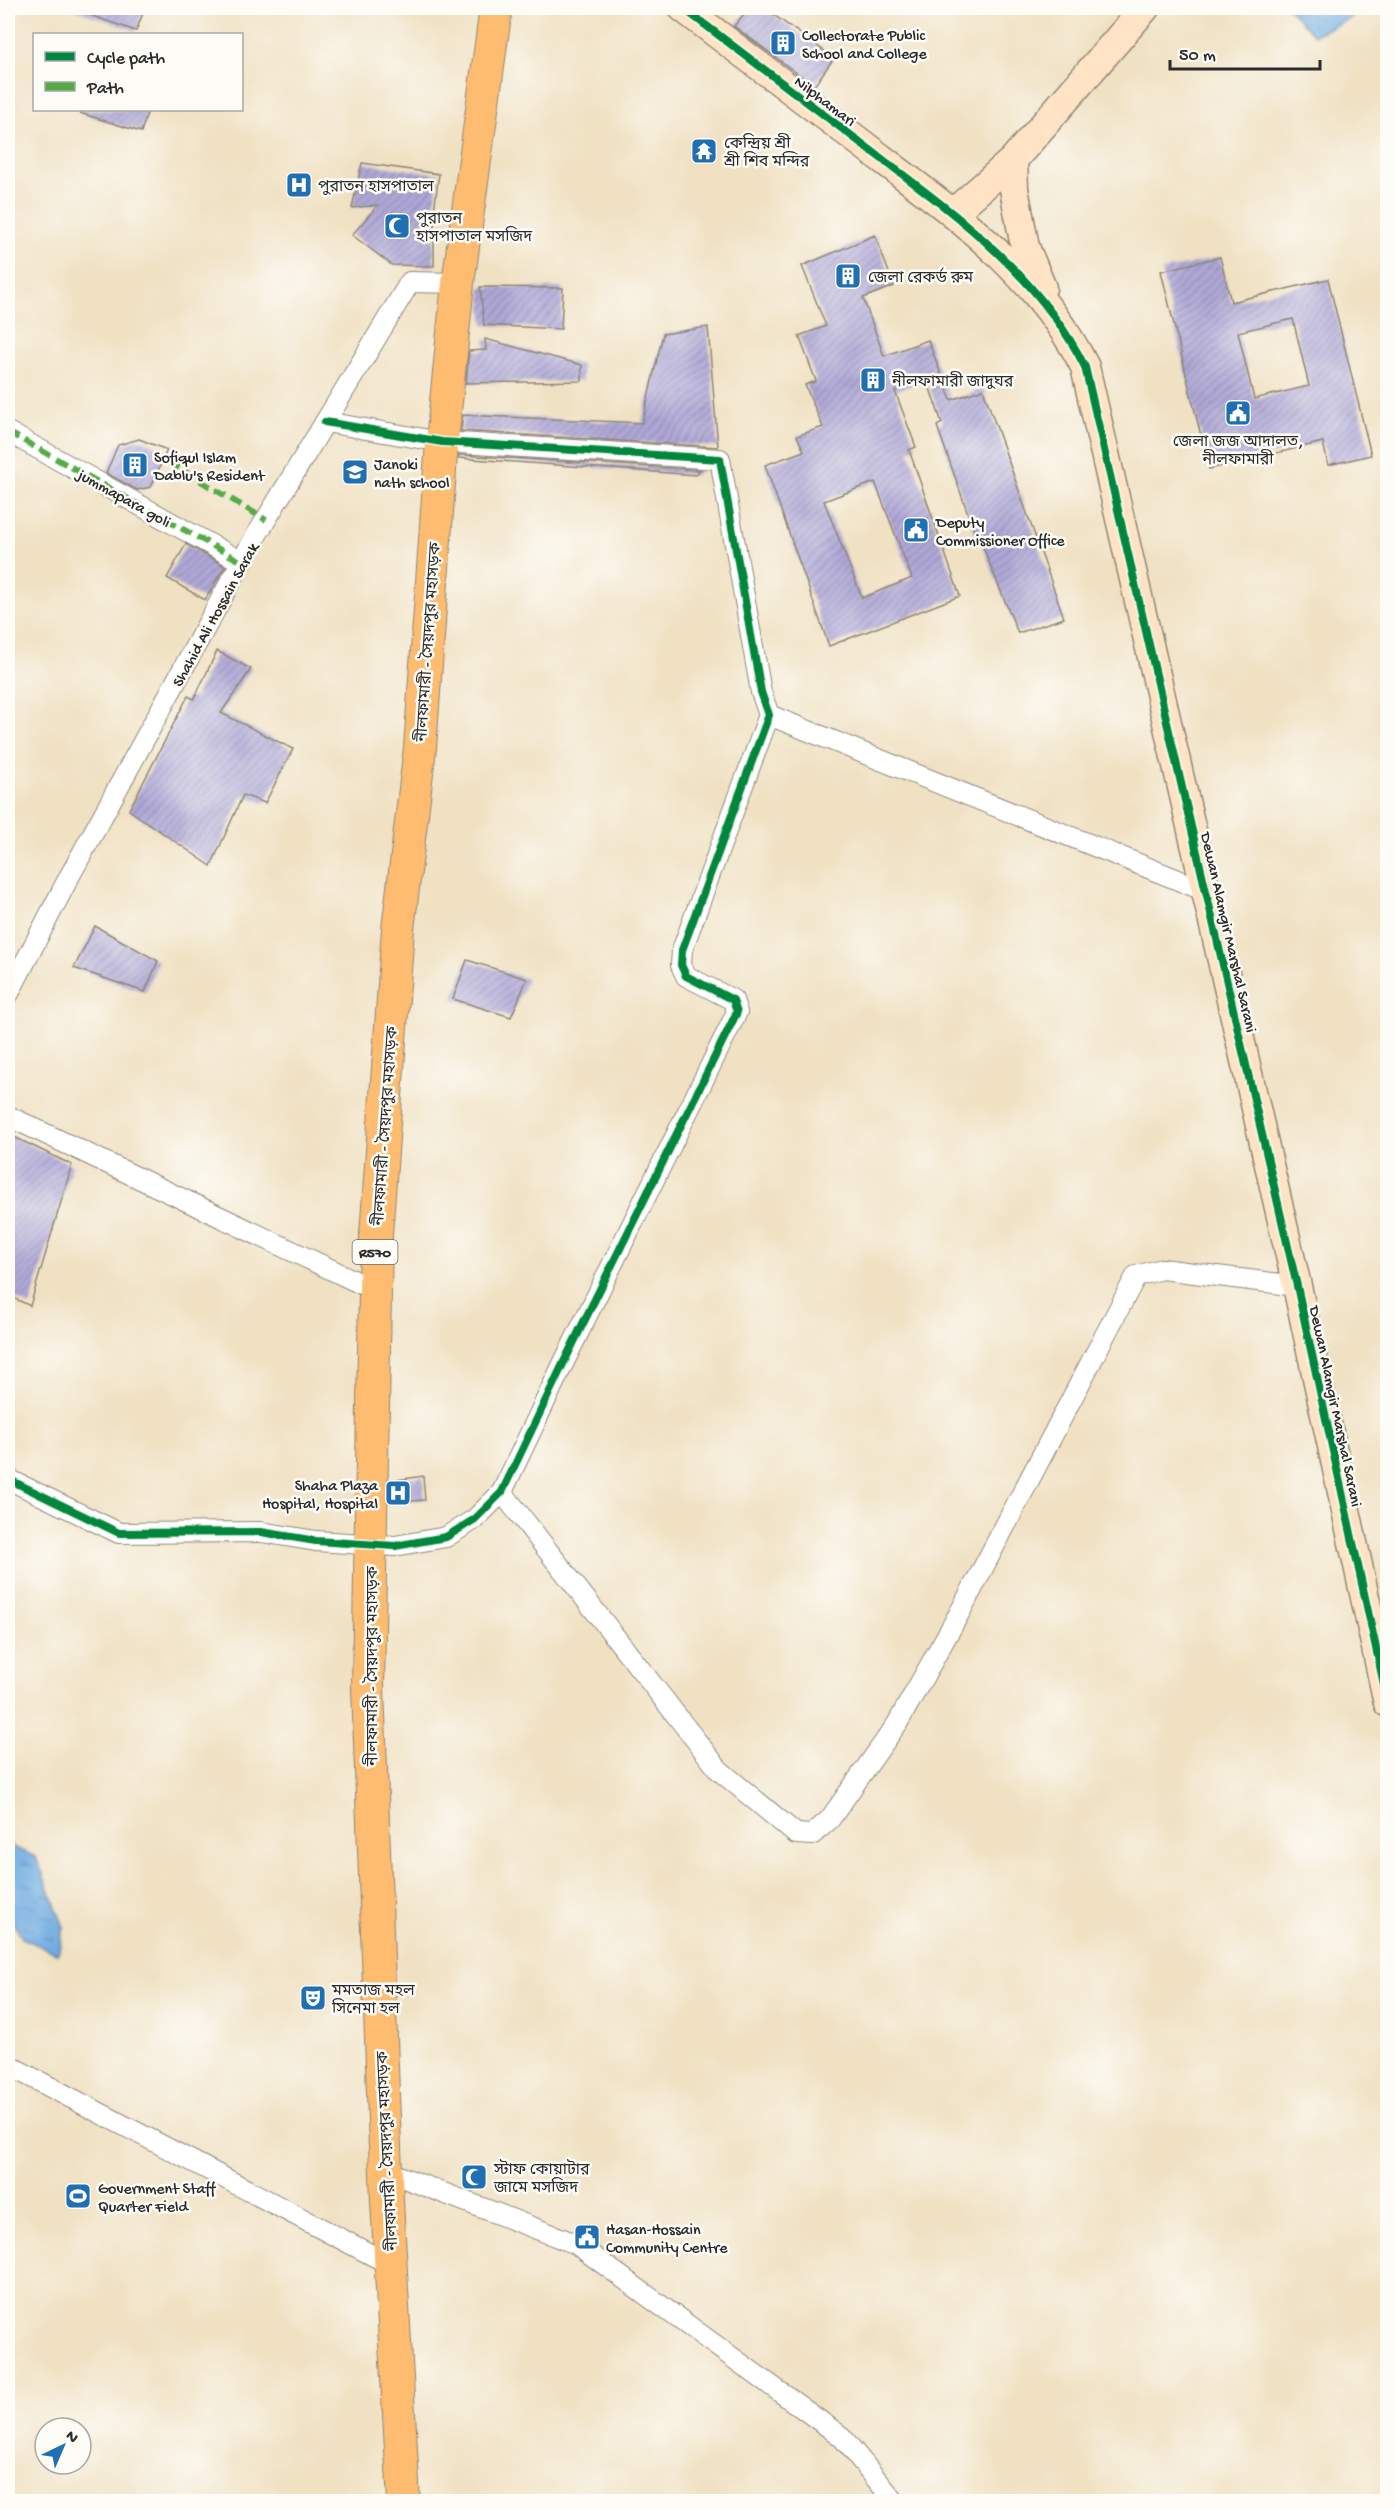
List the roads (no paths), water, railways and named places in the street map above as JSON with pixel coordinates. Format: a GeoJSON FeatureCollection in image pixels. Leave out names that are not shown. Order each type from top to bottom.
{"type":"FeatureCollection","features":[{"type":"Feature","properties":{"kind":"main road","name":"নীলফামারী - সৈয়দপুর মহাসড়ক"},"geometry":{"type":"LineString","coordinates":[[404,2502],[386,2171],[368,1688],[376,1235],[398,929],[420,748],[442,442],[458,284],[496,8]]}},
{"type":"Feature","properties":{"kind":"street","name":"Nilphamari"},"geometry":{"type":"LineString","coordinates":[[684,8],[953,213]]}},
{"type":"Feature","properties":{"kind":"street"},"geometry":{"type":"LineString","coordinates":[[953,213],[1013,160],[1145,8]]}},
{"type":"Feature","properties":{"kind":"street"},"geometry":{"type":"LineString","coordinates":[[1013,160],[1014,189],[1025,248],[1056,320]]}},
{"type":"Feature","properties":{"kind":"street","name":"Dewan Alamgir Marshal Sarani"},"geometry":{"type":"LineString","coordinates":[[953,213],[1008,262],[1056,320],[1074,345],[1085,367],[1208,892],[1388,1703]]}},
{"type":"Feature","properties":{"kind":"street","name":"Shahid Ali Hossain Sarak"},"geometry":{"type":"LineString","coordinates":[[8,995],[67,881],[242,562],[410,282],[458,284]]}},
{"type":"Feature","properties":{"kind":"street"},"geometry":{"type":"LineString","coordinates":[[8,1479],[119,1533],[261,1532],[316,1541],[395,1546],[446,1538],[475,1519],[502,1492],[737,1012],[734,1000],[686,976],[681,965],[682,950],[769,715],[761,692],[720,459],[442,442],[325,422]]}},
{"type":"Feature","properties":{"kind":"street","name":"jummapara goli"},"geometry":{"type":"LineString","coordinates":[[8,432],[242,562]]}},
{"type":"Feature","properties":{"kind":"street"},"geometry":{"type":"LineString","coordinates":[[769,715],[1208,892]]}},
{"type":"Feature","properties":{"kind":"street"},"geometry":{"type":"LineString","coordinates":[[8,1116],[374,1290]]}},
{"type":"Feature","properties":{"kind":"street"},"geometry":{"type":"LineString","coordinates":[[502,1492],[719,1770],[796,1834],[812,1835],[830,1819],[897,1725],[960,1612],[1136,1276],[1162,1269],[1297,1286]]}},
{"type":"Feature","properties":{"kind":"street"},"geometry":{"type":"LineString","coordinates":[[8,2065],[391,2265]]}},
{"type":"Feature","properties":{"kind":"street"},"geometry":{"type":"LineString","coordinates":[[386,2171],[576,2244],[842,2438],[895,2502]]}},
{"type":"Feature","properties":{"kind":"water"},"geometry":{"type":"Polygon","coordinates":[[[1288,8],[1358,8],[1351,18],[1314,35],[1288,8]]]}},
{"type":"Feature","properties":{"kind":"water"},"geometry":{"type":"Polygon","coordinates":[[[8,1845],[36,1857],[64,1927],[58,1954],[22,1938],[8,1913],[8,1845]]]}},
{"type":"Feature","properties":{"kind":"place","name":"Collectorate Public School and College"},"geometry":{"type":"Point","coordinates":[783,43]}},
{"type":"Feature","properties":{"kind":"place","name":"কেন্দ্রিয় শ্রী শ্রী শিব মন্দির"},"geometry":{"type":"Point","coordinates":[704,151]}},
{"type":"Feature","properties":{"kind":"place","name":"পুরাতন হাসপাতাল"},"geometry":{"type":"Point","coordinates":[299,185]}},
{"type":"Feature","properties":{"kind":"place","name":"পুরাতন হাসপাতাল মসজিদ"},"geometry":{"type":"Point","coordinates":[397,226]}},
{"type":"Feature","properties":{"kind":"place","name":"জেলা রেকর্ড রুম"},"geometry":{"type":"Point","coordinates":[848,276]}},
{"type":"Feature","properties":{"kind":"place","name":"নীলফামারী জাদুঘর"},"geometry":{"type":"Point","coordinates":[873,380]}},
{"type":"Feature","properties":{"kind":"place","name":"জেলা জজ আদালত, নীলফামারী"},"geometry":{"type":"Point","coordinates":[1238,413]}},
{"type":"Feature","properties":{"kind":"place","name":"Sofiqul Islam Dablu's Resident"},"geometry":{"type":"Point","coordinates":[135,465]}},
{"type":"Feature","properties":{"kind":"place","name":"Janoki nath school"},"geometry":{"type":"Point","coordinates":[355,472]}},
{"type":"Feature","properties":{"kind":"place","name":"Deputy Commissioner Office"},"geometry":{"type":"Point","coordinates":[916,530]}},
{"type":"Feature","properties":{"kind":"place","name":"Shaha Plaza Hospital, Hospital"},"geometry":{"type":"Point","coordinates":[398,1493]}},
{"type":"Feature","properties":{"kind":"place","name":"মমতাজ মহল সিনেমা হল"},"geometry":{"type":"Point","coordinates":[313,1998]}},
{"type":"Feature","properties":{"kind":"place","name":"স্টাফ কোয়াটার জামে মসজিদ"},"geometry":{"type":"Point","coordinates":[474,2177]}},
{"type":"Feature","properties":{"kind":"place","name":"Government Staff Quarter Field"},"geometry":{"type":"Point","coordinates":[78,2196]}},
{"type":"Feature","properties":{"kind":"place","name":"Hasan-Hossain Community Centre"},"geometry":{"type":"Point","coordinates":[587,2237]}}]}
